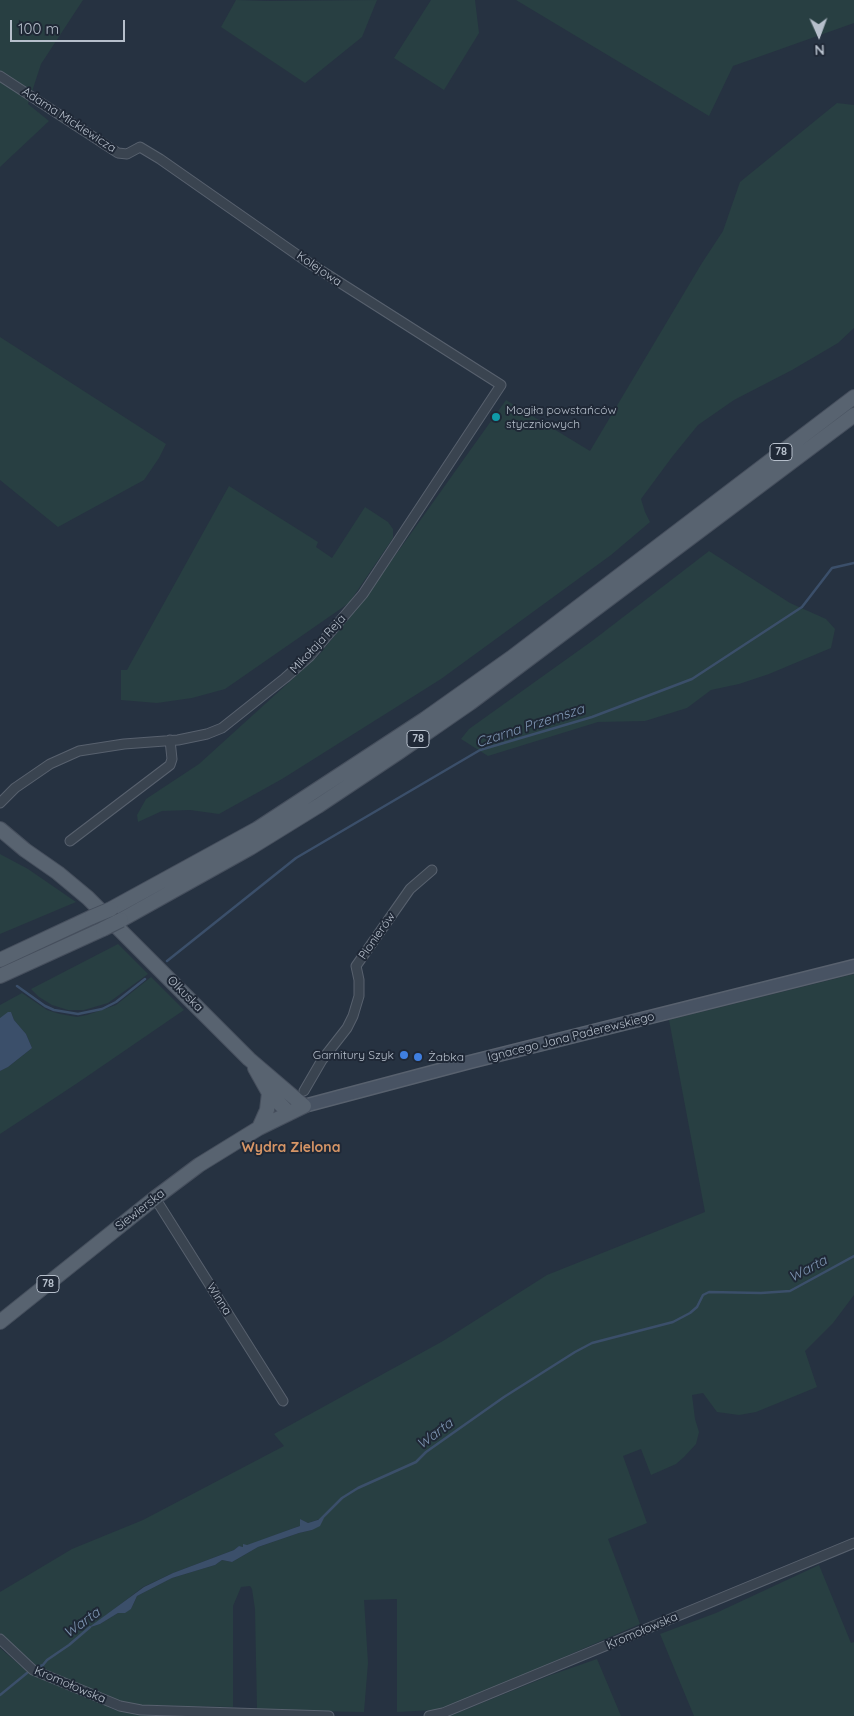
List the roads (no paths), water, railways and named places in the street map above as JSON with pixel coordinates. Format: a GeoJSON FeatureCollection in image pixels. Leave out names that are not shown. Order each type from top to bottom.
{"type":"FeatureCollection","features":[{"type":"Feature","properties":{"kind":"main road","name":"78"},"geometry":{"type":"LineString","coordinates":[[0,976],[102,929],[121,925],[318,806],[390,758],[470,703],[697,533],[714,512],[854,397]]}},
{"type":"Feature","properties":{"kind":"main road","name":"78"},"geometry":{"type":"LineString","coordinates":[[0,960],[100,911],[257,829],[410,729],[511,658],[685,525],[714,512],[854,415]]}},
{"type":"Feature","properties":{"kind":"main road"},"geometry":{"type":"LineString","coordinates":[[0,829],[25,850]]}},
{"type":"Feature","properties":{"kind":"main road"},"geometry":{"type":"LineString","coordinates":[[0,839],[25,850]]}},
{"type":"Feature","properties":{"kind":"main road","name":"Olkuska"},"geometry":{"type":"LineString","coordinates":[[25,850],[58,873],[100,911],[121,925],[249,1060],[304,1106]]}},
{"type":"Feature","properties":{"kind":"main road","name":"Ignacego Jana Paderewskiego"},"geometry":{"type":"LineString","coordinates":[[289,1113],[304,1106],[460,1065],[854,966]]}},
{"type":"Feature","properties":{"kind":"main road","name":"Olkuska"},"geometry":{"type":"LineString","coordinates":[[249,1060],[269,1093],[289,1113]]}},
{"type":"Feature","properties":{"kind":"main road"},"geometry":{"type":"LineString","coordinates":[[258,1128],[267,1110],[269,1093]]}},
{"type":"Feature","properties":{"kind":"main road","name":"Siewierska"},"geometry":{"type":"LineString","coordinates":[[0,1322],[154,1198],[199,1165],[258,1128],[289,1113]]}},
{"type":"Feature","properties":{"kind":"street","name":"Adama Mickiewicza"},"geometry":{"type":"LineString","coordinates":[[0,76],[118,153],[127,154],[140,147]]}},
{"type":"Feature","properties":{"kind":"street","name":"Kolejowa"},"geometry":{"type":"LineString","coordinates":[[140,147],[306,261],[501,385]]}},
{"type":"Feature","properties":{"kind":"street","name":"Mikołaja Reja"},"geometry":{"type":"LineString","coordinates":[[0,803],[15,788],[50,764],[79,751],[124,744],[170,740],[207,734],[222,728],[285,678],[310,656],[363,594],[501,385]]}},
{"type":"Feature","properties":{"kind":"street"},"geometry":{"type":"LineString","coordinates":[[70,841],[170,764],[172,759],[170,740]]}},
{"type":"Feature","properties":{"kind":"street","name":"Mikołaja Reja"},"geometry":{"type":"LineString","coordinates":[[0,794],[15,788]]}},
{"type":"Feature","properties":{"kind":"street","name":"Pionierów"},"geometry":{"type":"LineString","coordinates":[[304,1091],[322,1060],[347,1028],[353,1016],[359,996],[359,980],[356,966],[410,889],[432,870]]}},
{"type":"Feature","properties":{"kind":"street","name":"Winna"},"geometry":{"type":"LineString","coordinates":[[154,1198],[283,1400]]}},
{"type":"Feature","properties":{"kind":"street","name":"Kromołowska"},"geometry":{"type":"LineString","coordinates":[[429,1716],[452,1709],[854,1543]]}},
{"type":"Feature","properties":{"kind":"street","name":"Kromołowska"},"geometry":{"type":"LineString","coordinates":[[0,1639],[33,1670],[120,1706],[141,1710],[329,1716]]}},
{"type":"Feature","properties":{"kind":"water"},"geometry":{"type":"Polygon","coordinates":[[[11,1012],[14,1020],[26,1034],[32,1048],[0,1071],[0,1018],[11,1012]]]}},
{"type":"Feature","properties":{"kind":"water"},"geometry":{"type":"Polygon","coordinates":[[[324,1518],[320,1526],[312,1530],[258,1547],[232,1562],[222,1560],[215,1565],[172,1578],[137,1596],[131,1609],[125,1613],[118,1613],[100,1624],[88,1628],[144,1587],[173,1573],[234,1550],[239,1546],[243,1547],[243,1544],[247,1545],[300,1526],[300,1519],[308,1523],[324,1518]]]}},
{"type":"Feature","properties":{"kind":"waterway","name":"Czarna Przemsza"},"geometry":{"type":"LineString","coordinates":[[167,961],[296,858],[480,750],[592,717],[692,679],[802,607],[832,568],[854,563]]}},
{"type":"Feature","properties":{"kind":"waterway","name":"Czarna Przemsza"},"geometry":{"type":"LineString","coordinates":[[17,986],[45,1006],[54,1010],[78,1014],[102,1009],[116,1002],[145,979]]}},
{"type":"Feature","properties":{"kind":"waterway","name":"Warta"},"geometry":{"type":"LineString","coordinates":[[320,1520],[342,1498],[358,1488],[416,1462],[426,1452],[504,1397],[592,1343],[673,1322],[690,1313],[697,1307],[703,1295],[709,1292],[761,1293],[790,1291],[854,1256]]}},
{"type":"Feature","properties":{"kind":"waterway","name":"Warta"},"geometry":{"type":"LineString","coordinates":[[38,1667],[90,1627]]}},
{"type":"Feature","properties":{"kind":"waterway","name":"Warta"},"geometry":{"type":"LineString","coordinates":[[0,1695],[27,1673]]}},
{"type":"Feature","properties":{"kind":"place","name":"Mogiła powstańców styczniowych"},"geometry":{"type":"Point","coordinates":[496,417]}},
{"type":"Feature","properties":{"kind":"place","name":"Garnitury Szyk"},"geometry":{"type":"Point","coordinates":[404,1055]}},
{"type":"Feature","properties":{"kind":"place","name":"Żabka"},"geometry":{"type":"Point","coordinates":[418,1057]}},
{"type":"Feature","properties":{"kind":"district","name":"Wydra Zielona"},"geometry":{"type":"Point","coordinates":[291,1148]}}]}
